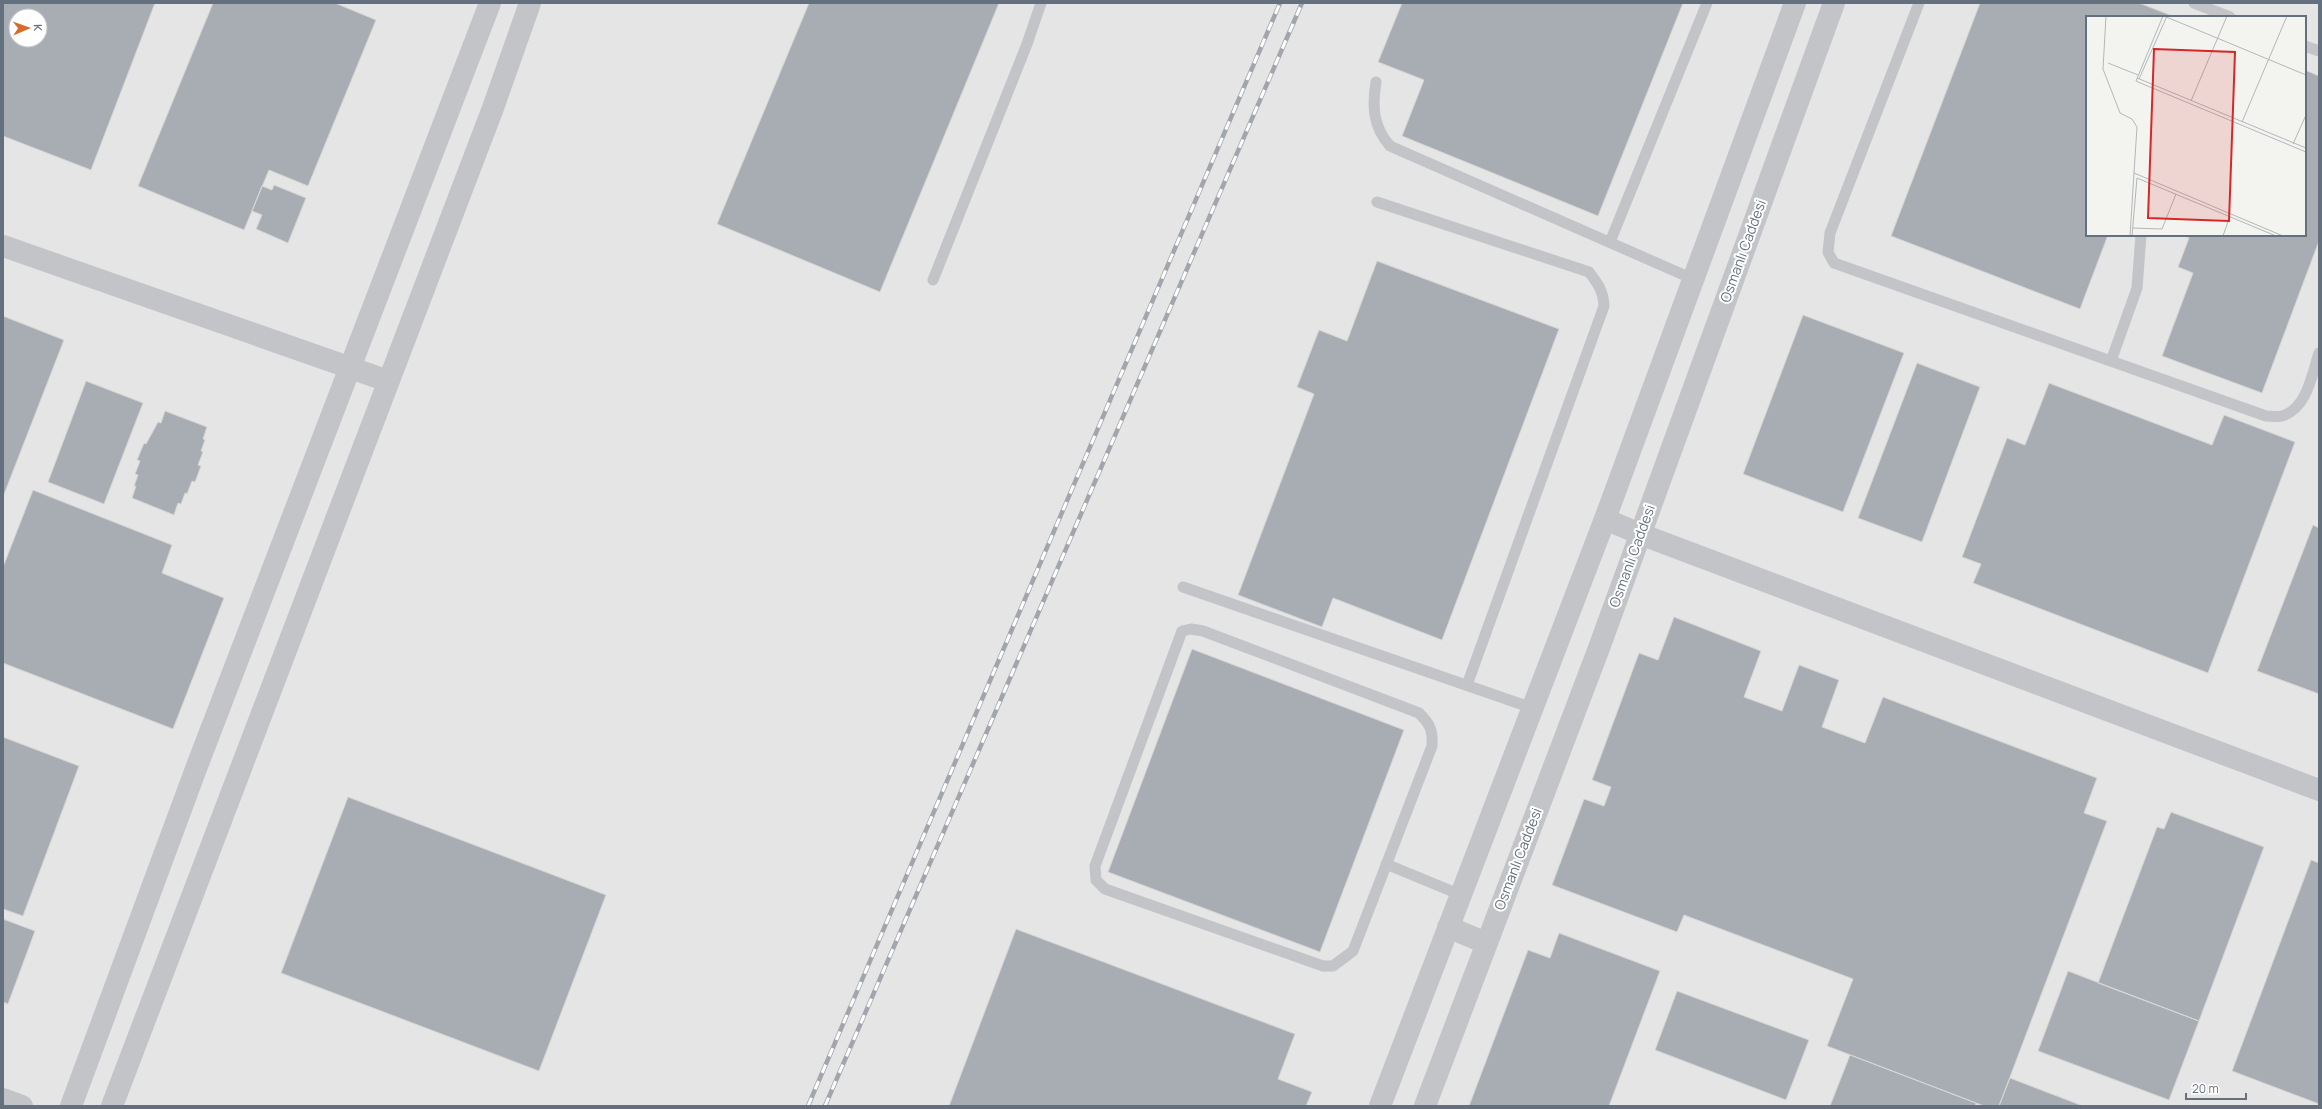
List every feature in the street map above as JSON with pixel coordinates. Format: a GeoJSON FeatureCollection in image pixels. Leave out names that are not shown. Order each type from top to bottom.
{"type":"FeatureCollection","features":[{"type":"Feature","properties":{"kind":"street"},"geometry":{"type":"LineString","coordinates":[[71,1106],[197,766],[490,3]]}},
{"type":"Feature","properties":{"kind":"street"},"geometry":{"type":"LineString","coordinates":[[112,1106],[493,108],[530,3]]}},
{"type":"Feature","properties":{"kind":"street"},"geometry":{"type":"LineString","coordinates":[[1380,1106],[1605,519],[1795,3]]}},
{"type":"Feature","properties":{"kind":"street","name":"Osmanlı Caddesi"},"geometry":{"type":"LineString","coordinates":[[1425,1106],[1640,534],[1834,3]]}},
{"type":"Feature","properties":{"kind":"street"},"geometry":{"type":"LineString","coordinates":[[3,246],[388,381]]}},
{"type":"Feature","properties":{"kind":"street"},"geometry":{"type":"LineString","coordinates":[[1605,519],[1640,534],[2319,790]]}},
{"type":"Feature","properties":{"kind":"street"},"geometry":{"type":"LineString","coordinates":[[1448,928],[1486,943]]}},
{"type":"Feature","properties":{"kind":"street"},"geometry":{"type":"LineString","coordinates":[[3,1099],[22,1106]]}},
{"type":"Feature","properties":{"kind":"lane"},"geometry":{"type":"LineString","coordinates":[[932,280],[1027,44],[1041,3]]}},
{"type":"Feature","properties":{"kind":"lane"},"geometry":{"type":"LineString","coordinates":[[1610,242],[1707,3]]}},
{"type":"Feature","properties":{"kind":"lane"},"geometry":{"type":"LineString","coordinates":[[1919,3],[1830,233],[1828,252],[1834,263],[2266,416],[2282,416],[2293,410],[2301,401],[2319,353]]}},
{"type":"Feature","properties":{"kind":"lane"},"geometry":{"type":"LineString","coordinates":[[2194,3],[2212,14],[2224,16]]}},
{"type":"Feature","properties":{"kind":"lane"},"geometry":{"type":"LineString","coordinates":[[2306,46],[2319,51]]}},
{"type":"Feature","properties":{"kind":"lane"},"geometry":{"type":"LineString","coordinates":[[1376,82],[1374,116],[1380,135],[1390,146],[1693,279]]}},
{"type":"Feature","properties":{"kind":"lane"},"geometry":{"type":"LineString","coordinates":[[1377,202],[1589,272],[1601,287],[1604,296],[1601,313],[1467,685]]}},
{"type":"Feature","properties":{"kind":"lane"},"geometry":{"type":"LineString","coordinates":[[2111,361],[2137,288],[2141,236]]}},
{"type":"Feature","properties":{"kind":"lane"},"geometry":{"type":"LineString","coordinates":[[1183,587],[1532,708]]}},
{"type":"Feature","properties":{"kind":"lane"},"geometry":{"type":"LineString","coordinates":[[1191,629],[1203,630],[1419,713],[1429,723],[1433,733],[1432,746],[1386,864],[1353,951],[1333,966],[1323,966],[1105,889],[1096,880],[1095,866],[1182,631],[1191,629]]}},
{"type":"Feature","properties":{"kind":"lane"},"geometry":{"type":"LineString","coordinates":[[1386,864],[1461,895]]}},
{"type":"Feature","properties":{"kind":"shaded area"},"geometry":{"type":"Polygon","coordinates":[[[3,3],[2319,3],[2319,1106],[3,1106],[3,3]]]}},
{"type":"Feature","properties":{"kind":"building"},"geometry":{"type":"Polygon","coordinates":[[[3,3],[155,3],[91,170],[3,136],[3,3]]]}},
{"type":"Feature","properties":{"kind":"building"},"geometry":{"type":"Polygon","coordinates":[[[213,3],[335,3],[376,20],[308,186],[269,170],[244,230],[138,186],[213,3]]]}},
{"type":"Feature","properties":{"kind":"building"},"geometry":{"type":"Polygon","coordinates":[[[809,3],[999,3],[880,292],[717,224],[809,3]]]}},
{"type":"Feature","properties":{"kind":"building"},"geometry":{"type":"Polygon","coordinates":[[[1402,3],[1683,3],[1598,216],[1402,136],[1424,80],[1378,62],[1402,3]]]}},
{"type":"Feature","properties":{"kind":"building"},"geometry":{"type":"Polygon","coordinates":[[[1980,3],[2139,3],[2172,16],[2086,16],[2086,236],[2108,236],[2080,309],[1891,236],[1980,3]]]}},
{"type":"Feature","properties":{"kind":"building"},"geometry":{"type":"Polygon","coordinates":[[[2306,70],[2319,76],[2319,241],[2262,393],[2162,356],[2193,273],[2178,267],[2189,238],[2184,236],[2306,236],[2306,70]]]}},
{"type":"Feature","properties":{"kind":"building"},"geometry":{"type":"Polygon","coordinates":[[[274,185],[306,198],[288,243],[256,229],[262,215],[252,211],[262,186],[272,190],[274,185]]]}},
{"type":"Feature","properties":{"kind":"building"},"geometry":{"type":"Polygon","coordinates":[[[1377,261],[1559,329],[1442,640],[1333,598],[1322,627],[1238,595],[1314,394],[1297,387],[1319,330],[1347,341],[1377,261]]]}},
{"type":"Feature","properties":{"kind":"building"},"geometry":{"type":"Polygon","coordinates":[[[1803,315],[1904,353],[1843,512],[1743,474],[1803,315]]]}},
{"type":"Feature","properties":{"kind":"building"},"geometry":{"type":"Polygon","coordinates":[[[3,316],[64,340],[3,497],[3,316]]]}},
{"type":"Feature","properties":{"kind":"building"},"geometry":{"type":"Polygon","coordinates":[[[1917,363],[1980,387],[1922,542],[1858,518],[1917,363]]]}},
{"type":"Feature","properties":{"kind":"building"},"geometry":{"type":"Polygon","coordinates":[[[86,381],[143,403],[104,504],[48,482],[86,381]]]}},
{"type":"Feature","properties":{"kind":"building"},"geometry":{"type":"Polygon","coordinates":[[[2049,383],[2212,445],[2224,415],[2295,442],[2208,673],[1973,583],[1981,564],[1962,557],[2007,438],[2025,445],[2049,383]]]}},
{"type":"Feature","properties":{"kind":"building"},"geometry":{"type":"Polygon","coordinates":[[[165,411],[207,427],[203,439],[205,440],[201,451],[203,452],[198,465],[201,466],[195,482],[192,481],[181,504],[178,503],[174,515],[132,498],[138,475],[135,474],[140,461],[137,460],[144,443],[146,444],[158,422],[161,423],[165,411]]]}},
{"type":"Feature","properties":{"kind":"building"},"geometry":{"type":"Polygon","coordinates":[[[33,490],[172,545],[162,573],[224,598],[173,729],[3,663],[3,567],[33,490]]]}},
{"type":"Feature","properties":{"kind":"building"},"geometry":{"type":"Polygon","coordinates":[[[2313,525],[2319,528],[2319,694],[2257,671],[2313,525]]]}},
{"type":"Feature","properties":{"kind":"building"},"geometry":{"type":"Polygon","coordinates":[[[1674,617],[1761,651],[1744,697],[1782,711],[1799,665],[1839,680],[1822,727],[1865,743],[1883,697],[2097,778],[2084,813],[2107,821],[1999,1106],[1984,1106],[1827,1046],[1853,979],[1684,915],[1677,932],[1552,885],[1584,799],[1604,806],[1611,787],[1592,780],[1639,653],[1658,660],[1674,617]]]}},
{"type":"Feature","properties":{"kind":"building"},"geometry":{"type":"Polygon","coordinates":[[[1192,649],[1404,730],[1320,952],[1108,872],[1192,649]]]}},
{"type":"Feature","properties":{"kind":"building"},"geometry":{"type":"Polygon","coordinates":[[[3,737],[79,766],[23,916],[3,909],[3,737]]]}},
{"type":"Feature","properties":{"kind":"building"},"geometry":{"type":"Polygon","coordinates":[[[348,797],[606,895],[539,1071],[281,973],[348,797]]]}},
{"type":"Feature","properties":{"kind":"building"},"geometry":{"type":"Polygon","coordinates":[[[2171,812],[2264,847],[2199,1021],[2098,983],[2157,827],[2164,829],[2171,812]]]}},
{"type":"Feature","properties":{"kind":"building"},"geometry":{"type":"Polygon","coordinates":[[[2311,860],[2319,863],[2319,1104],[2232,1071],[2311,860]]]}},
{"type":"Feature","properties":{"kind":"building"},"geometry":{"type":"Polygon","coordinates":[[[3,919],[35,931],[8,1004],[3,1002],[3,919]]]}},
{"type":"Feature","properties":{"kind":"building"},"geometry":{"type":"Polygon","coordinates":[[[1016,929],[1295,1034],[1278,1079],[1312,1092],[1306,1106],[949,1106],[1016,929]]]}},
{"type":"Feature","properties":{"kind":"building"},"geometry":{"type":"Polygon","coordinates":[[[1559,933],[1660,971],[1609,1106],[1469,1106],[1528,950],[1550,958],[1559,933]]]}},
{"type":"Feature","properties":{"kind":"building"},"geometry":{"type":"Polygon","coordinates":[[[2068,971],[2199,1021],[2169,1100],[2038,1051],[2068,971]]]}},
{"type":"Feature","properties":{"kind":"building"},"geometry":{"type":"Polygon","coordinates":[[[1677,991],[1809,1040],[1786,1100],[1655,1050],[1677,991]]]}},
{"type":"Feature","properties":{"kind":"building"},"geometry":{"type":"Polygon","coordinates":[[[1850,1055],[1976,1103],[1975,1106],[1830,1106],[1850,1055]]]}},
{"type":"Feature","properties":{"kind":"building"},"geometry":{"type":"Polygon","coordinates":[[[2010,1078],[2083,1106],[1999,1106],[2010,1078]]]}},
{"type":"Feature","properties":{"kind":"railway"},"geometry":{"type":"LineString","coordinates":[[808,1106],[1280,3]]}},
{"type":"Feature","properties":{"kind":"railway"},"geometry":{"type":"LineString","coordinates":[[825,1106],[1302,3]]}}]}
